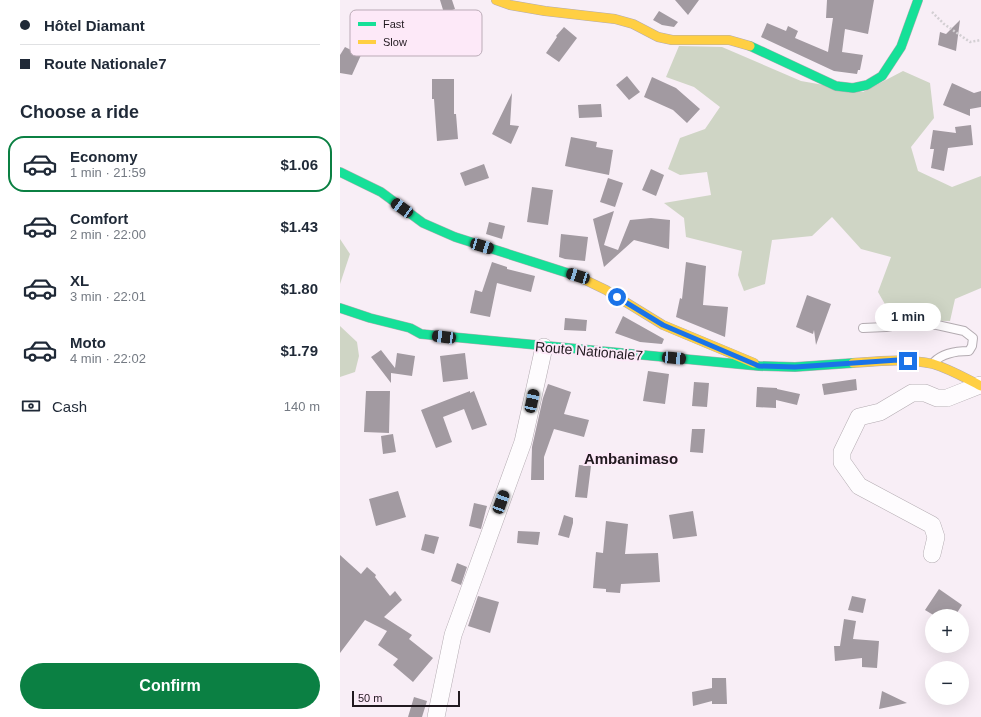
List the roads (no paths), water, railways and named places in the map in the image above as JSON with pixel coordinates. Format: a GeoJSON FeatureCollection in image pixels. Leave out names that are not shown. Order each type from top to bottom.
{"type":"FeatureCollection","features":[{"type":"Feature","properties":{"kind":"street"},"geometry":{"type":"LineString","coordinates":[[496,0],[510,5],[545,11],[615,19],[633,24],[658,37],[672,40],[728,40],[753,47],[836,86],[853,88],[867,85],[882,76],[900,47],[918,3]]}},
{"type":"Feature","properties":{"kind":"street"},"geometry":{"type":"LineString","coordinates":[[340,172],[381,192],[423,223],[455,237],[578,276],[606,290],[663,325],[759,366]]}},
{"type":"Feature","properties":{"kind":"street","name":"Route Nationale7"},"geometry":{"type":"LineString","coordinates":[[340,308],[370,318],[410,328],[421,334],[544,347],[759,366],[795,367],[898,360],[932,364],[950,370],[980,386]]}},
{"type":"Feature","properties":{"kind":"street"},"geometry":{"type":"LineString","coordinates":[[436,717],[453,635],[523,442],[544,347]]}},
{"type":"Feature","properties":{"kind":"street"},"geometry":{"type":"LineString","coordinates":[[932,554],[936,537],[932,525],[859,486],[842,462],[842,452],[859,417],[880,412],[912,393],[925,393],[937,398],[948,398],[980,386]]}},
{"type":"Feature","properties":{"kind":"lane"},"geometry":{"type":"LineString","coordinates":[[863,328],[886,327],[908,323],[937,325],[964,331],[972,338],[972,346],[968,351],[957,351],[940,357],[932,364]]}},
{"type":"Feature","properties":{"kind":"district","name":"Ambanimaso"},"geometry":{"type":"Point","coordinates":[631,459]}}]}
